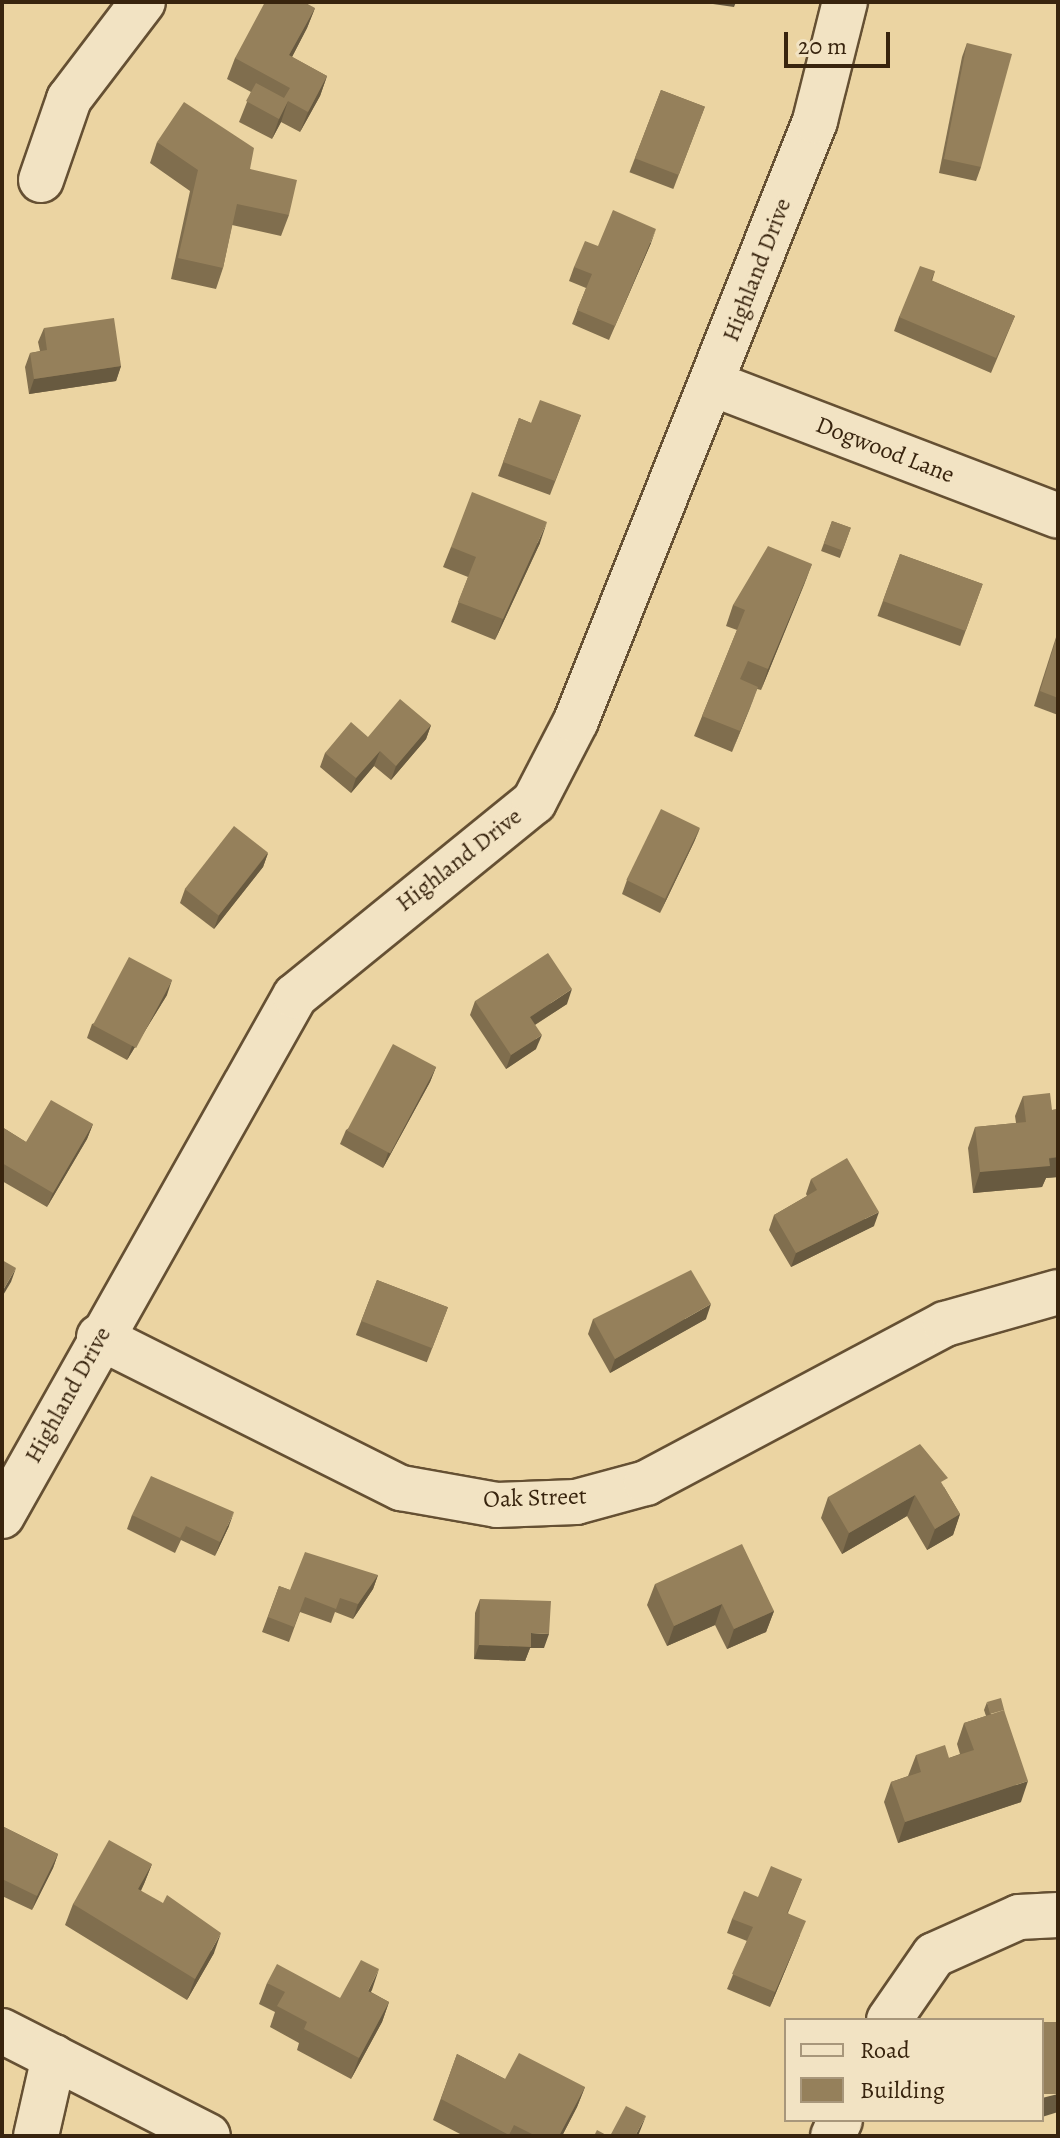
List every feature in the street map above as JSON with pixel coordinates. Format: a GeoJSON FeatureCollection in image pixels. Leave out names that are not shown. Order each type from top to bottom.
{"type":"FeatureCollection","features":[{"type":"Feature","properties":{"kind":"street"},"geometry":{"type":"LineString","coordinates":[[41,180],[69,99],[143,2]]}},
{"type":"Feature","properties":{"kind":"street","name":"Highland Drive"},"geometry":{"type":"LineString","coordinates":[[2,1516],[99,1337],[295,996],[534,802],[576,721],[713,384],[815,121],[845,2]]}},
{"type":"Feature","properties":{"kind":"street","name":"Dogwood Lane"},"geometry":{"type":"LineString","coordinates":[[713,384],[1058,516]]}},
{"type":"Feature","properties":{"kind":"street","name":"Oak Street"},"geometry":{"type":"LineString","coordinates":[[99,1337],[401,1488],[497,1505],[576,1502],[646,1483],[945,1324],[1058,1292]]}},
{"type":"Feature","properties":{"kind":"street"},"geometry":{"type":"LineString","coordinates":[[890,2018],[934,1955],[1019,1917],[1058,1915]]}},
{"type":"Feature","properties":{"kind":"street"},"geometry":{"type":"LineString","coordinates":[[2,2031],[208,2136]]}},
{"type":"Feature","properties":{"kind":"street"},"geometry":{"type":"LineString","coordinates":[[36,2136],[54,2057]]}},
{"type":"Feature","properties":{"kind":"building"},"geometry":{"type":"Polygon","coordinates":[[[265,2],[304,2],[315,8],[289,55],[327,76],[308,112],[288,101],[279,119],[246,101],[256,83],[284,98],[290,88],[235,58],[265,2]]]}},
{"type":"Feature","properties":{"kind":"building"},"geometry":{"type":"Polygon","coordinates":[[[967,43],[1012,54],[981,167],[944,159],[967,43]]]}},
{"type":"Feature","properties":{"kind":"building"},"geometry":{"type":"Polygon","coordinates":[[[661,90],[705,107],[679,175],[635,158],[661,90]]]}},
{"type":"Feature","properties":{"kind":"building"},"geometry":{"type":"Polygon","coordinates":[[[184,102],[254,148],[250,169],[297,180],[289,215],[237,204],[223,268],[178,258],[198,170],[157,142],[184,102]]]}},
{"type":"Feature","properties":{"kind":"building"},"geometry":{"type":"Polygon","coordinates":[[[613,210],[656,229],[615,326],[577,310],[592,274],[574,267],[585,241],[598,246],[613,210]]]}},
{"type":"Feature","properties":{"kind":"building"},"geometry":{"type":"Polygon","coordinates":[[[920,266],[935,271],[931,280],[1015,316],[996,358],[899,317],[920,266]]]}},
{"type":"Feature","properties":{"kind":"building"},"geometry":{"type":"Polygon","coordinates":[[[114,318],[121,366],[34,379],[30,353],[47,350],[44,328],[114,318]]]}},
{"type":"Feature","properties":{"kind":"building"},"geometry":{"type":"Polygon","coordinates":[[[540,400],[581,415],[555,481],[503,462],[519,418],[531,423],[540,400]]]}},
{"type":"Feature","properties":{"kind":"building"},"geometry":{"type":"Polygon","coordinates":[[[472,492],[547,522],[503,619],[458,602],[476,557],[451,547],[472,492]]]}},
{"type":"Feature","properties":{"kind":"building"},"geometry":{"type":"Polygon","coordinates":[[[832,521],[851,528],[843,550],[824,544],[832,521]]]}},
{"type":"Feature","properties":{"kind":"building"},"geometry":{"type":"Polygon","coordinates":[[[768,546],[812,564],[768,669],[748,661],[740,679],[758,687],[740,731],[702,716],[745,610],[733,605],[768,546]]]}},
{"type":"Feature","properties":{"kind":"building"},"geometry":{"type":"Polygon","coordinates":[[[900,554],[983,584],[966,631],[883,601],[900,554]]]}},
{"type":"Feature","properties":{"kind":"building"},"geometry":{"type":"Polygon","coordinates":[[[1058,633],[1058,698],[1040,691],[1058,633]]]}},
{"type":"Feature","properties":{"kind":"building"},"geometry":{"type":"Polygon","coordinates":[[[400,699],[431,725],[396,766],[380,751],[356,778],[325,753],[351,722],[368,737],[400,699]]]}},
{"type":"Feature","properties":{"kind":"building"},"geometry":{"type":"Polygon","coordinates":[[[661,809],[700,828],[665,899],[626,880],[661,809]]]}},
{"type":"Feature","properties":{"kind":"building"},"geometry":{"type":"Polygon","coordinates":[[[234,826],[268,852],[219,916],[185,889],[234,826]]]}},
{"type":"Feature","properties":{"kind":"building"},"geometry":{"type":"Polygon","coordinates":[[[548,953],[572,989],[530,1017],[542,1035],[511,1055],[475,1001],[548,953]]]}},
{"type":"Feature","properties":{"kind":"building"},"geometry":{"type":"Polygon","coordinates":[[[129,957],[172,980],[136,1048],[93,1025],[129,957]]]}},
{"type":"Feature","properties":{"kind":"building"},"geometry":{"type":"Polygon","coordinates":[[[393,1044],[436,1067],[390,1154],[347,1131],[393,1044]]]}},
{"type":"Feature","properties":{"kind":"building"},"geometry":{"type":"Polygon","coordinates":[[[1050,1093],[1052,1110],[1058,1109],[1058,1157],[1049,1158],[1050,1166],[980,1172],[975,1127],[1026,1122],[1023,1096],[1050,1093]]]}},
{"type":"Feature","properties":{"kind":"building"},"geometry":{"type":"Polygon","coordinates":[[[51,1100],[93,1124],[53,1193],[2,1163],[2,1127],[26,1142],[51,1100]]]}},
{"type":"Feature","properties":{"kind":"building"},"geometry":{"type":"Polygon","coordinates":[[[847,1158],[879,1212],[796,1253],[774,1215],[817,1190],[811,1179],[847,1158]]]}},
{"type":"Feature","properties":{"kind":"building"},"geometry":{"type":"Polygon","coordinates":[[[2,1260],[16,1268],[2,1292],[2,1260]]]}},
{"type":"Feature","properties":{"kind":"building"},"geometry":{"type":"Polygon","coordinates":[[[691,1270],[711,1304],[615,1359],[593,1319],[691,1270]]]}},
{"type":"Feature","properties":{"kind":"building"},"geometry":{"type":"Polygon","coordinates":[[[377,1280],[448,1307],[432,1348],[361,1321],[377,1280]]]}},
{"type":"Feature","properties":{"kind":"building"},"geometry":{"type":"Polygon","coordinates":[[[920,1444],[948,1478],[941,1482],[960,1514],[935,1529],[915,1495],[849,1533],[828,1497],[920,1444]]]}},
{"type":"Feature","properties":{"kind":"building"},"geometry":{"type":"Polygon","coordinates":[[[151,1476],[234,1512],[220,1542],[186,1526],[180,1538],[132,1515],[151,1476]]]}},
{"type":"Feature","properties":{"kind":"building"},"geometry":{"type":"Polygon","coordinates":[[[742,1544],[774,1611],[734,1629],[722,1604],[674,1626],[655,1584],[742,1544]]]}},
{"type":"Feature","properties":{"kind":"building"},"geometry":{"type":"Polygon","coordinates":[[[305,1552],[378,1575],[358,1604],[340,1598],[336,1609],[305,1597],[294,1627],[268,1617],[279,1586],[290,1590],[305,1552]]]}},
{"type":"Feature","properties":{"kind":"building"},"geometry":{"type":"Polygon","coordinates":[[[480,1599],[551,1601],[549,1634],[531,1633],[531,1647],[479,1645],[480,1599]]]}},
{"type":"Feature","properties":{"kind":"building"},"geometry":{"type":"Polygon","coordinates":[[[1001,1698],[1005,1713],[1004,1710],[990,1714],[987,1702],[1001,1698]]]}},
{"type":"Feature","properties":{"kind":"building"},"geometry":{"type":"Polygon","coordinates":[[[1004,1710],[1028,1781],[905,1822],[891,1782],[921,1772],[916,1755],[945,1745],[949,1758],[974,1750],[964,1723],[1004,1710]]]}},
{"type":"Feature","properties":{"kind":"building"},"geometry":{"type":"Polygon","coordinates":[[[2,1826],[58,1854],[37,1896],[2,1879],[2,1826]]]}},
{"type":"Feature","properties":{"kind":"building"},"geometry":{"type":"Polygon","coordinates":[[[109,1840],[152,1864],[138,1889],[163,1903],[167,1895],[221,1933],[195,1979],[73,1904],[109,1840]]]}},
{"type":"Feature","properties":{"kind":"building"},"geometry":{"type":"Polygon","coordinates":[[[771,1866],[802,1879],[787,1913],[806,1921],[775,1992],[732,1974],[753,1927],[732,1919],[744,1891],[758,1897],[771,1866]]]}},
{"type":"Feature","properties":{"kind":"building"},"geometry":{"type":"Polygon","coordinates":[[[361,1960],[379,1969],[368,1991],[389,2002],[359,2058],[304,2029],[307,2022],[277,2006],[285,1992],[267,1983],[277,1964],[340,1998],[361,1960]]]}},
{"type":"Feature","properties":{"kind":"building"},"geometry":{"type":"Polygon","coordinates":[[[1044,2022],[1058,2022],[1058,2094],[1044,2094],[1044,2022]]]}},
{"type":"Feature","properties":{"kind":"building"},"geometry":{"type":"Polygon","coordinates":[[[519,2053],[585,2087],[559,2136],[536,2136],[514,2125],[509,2135],[441,2099],[457,2054],[505,2079],[519,2053]]]}},
{"type":"Feature","properties":{"kind":"building"},"geometry":{"type":"Polygon","coordinates":[[[626,2106],[646,2116],[635,2136],[610,2136],[626,2106]]]}},
{"type":"Feature","properties":{"kind":"building"},"geometry":{"type":"Polygon","coordinates":[[[597,2130],[608,2136],[594,2136],[597,2130]]]}}]}
